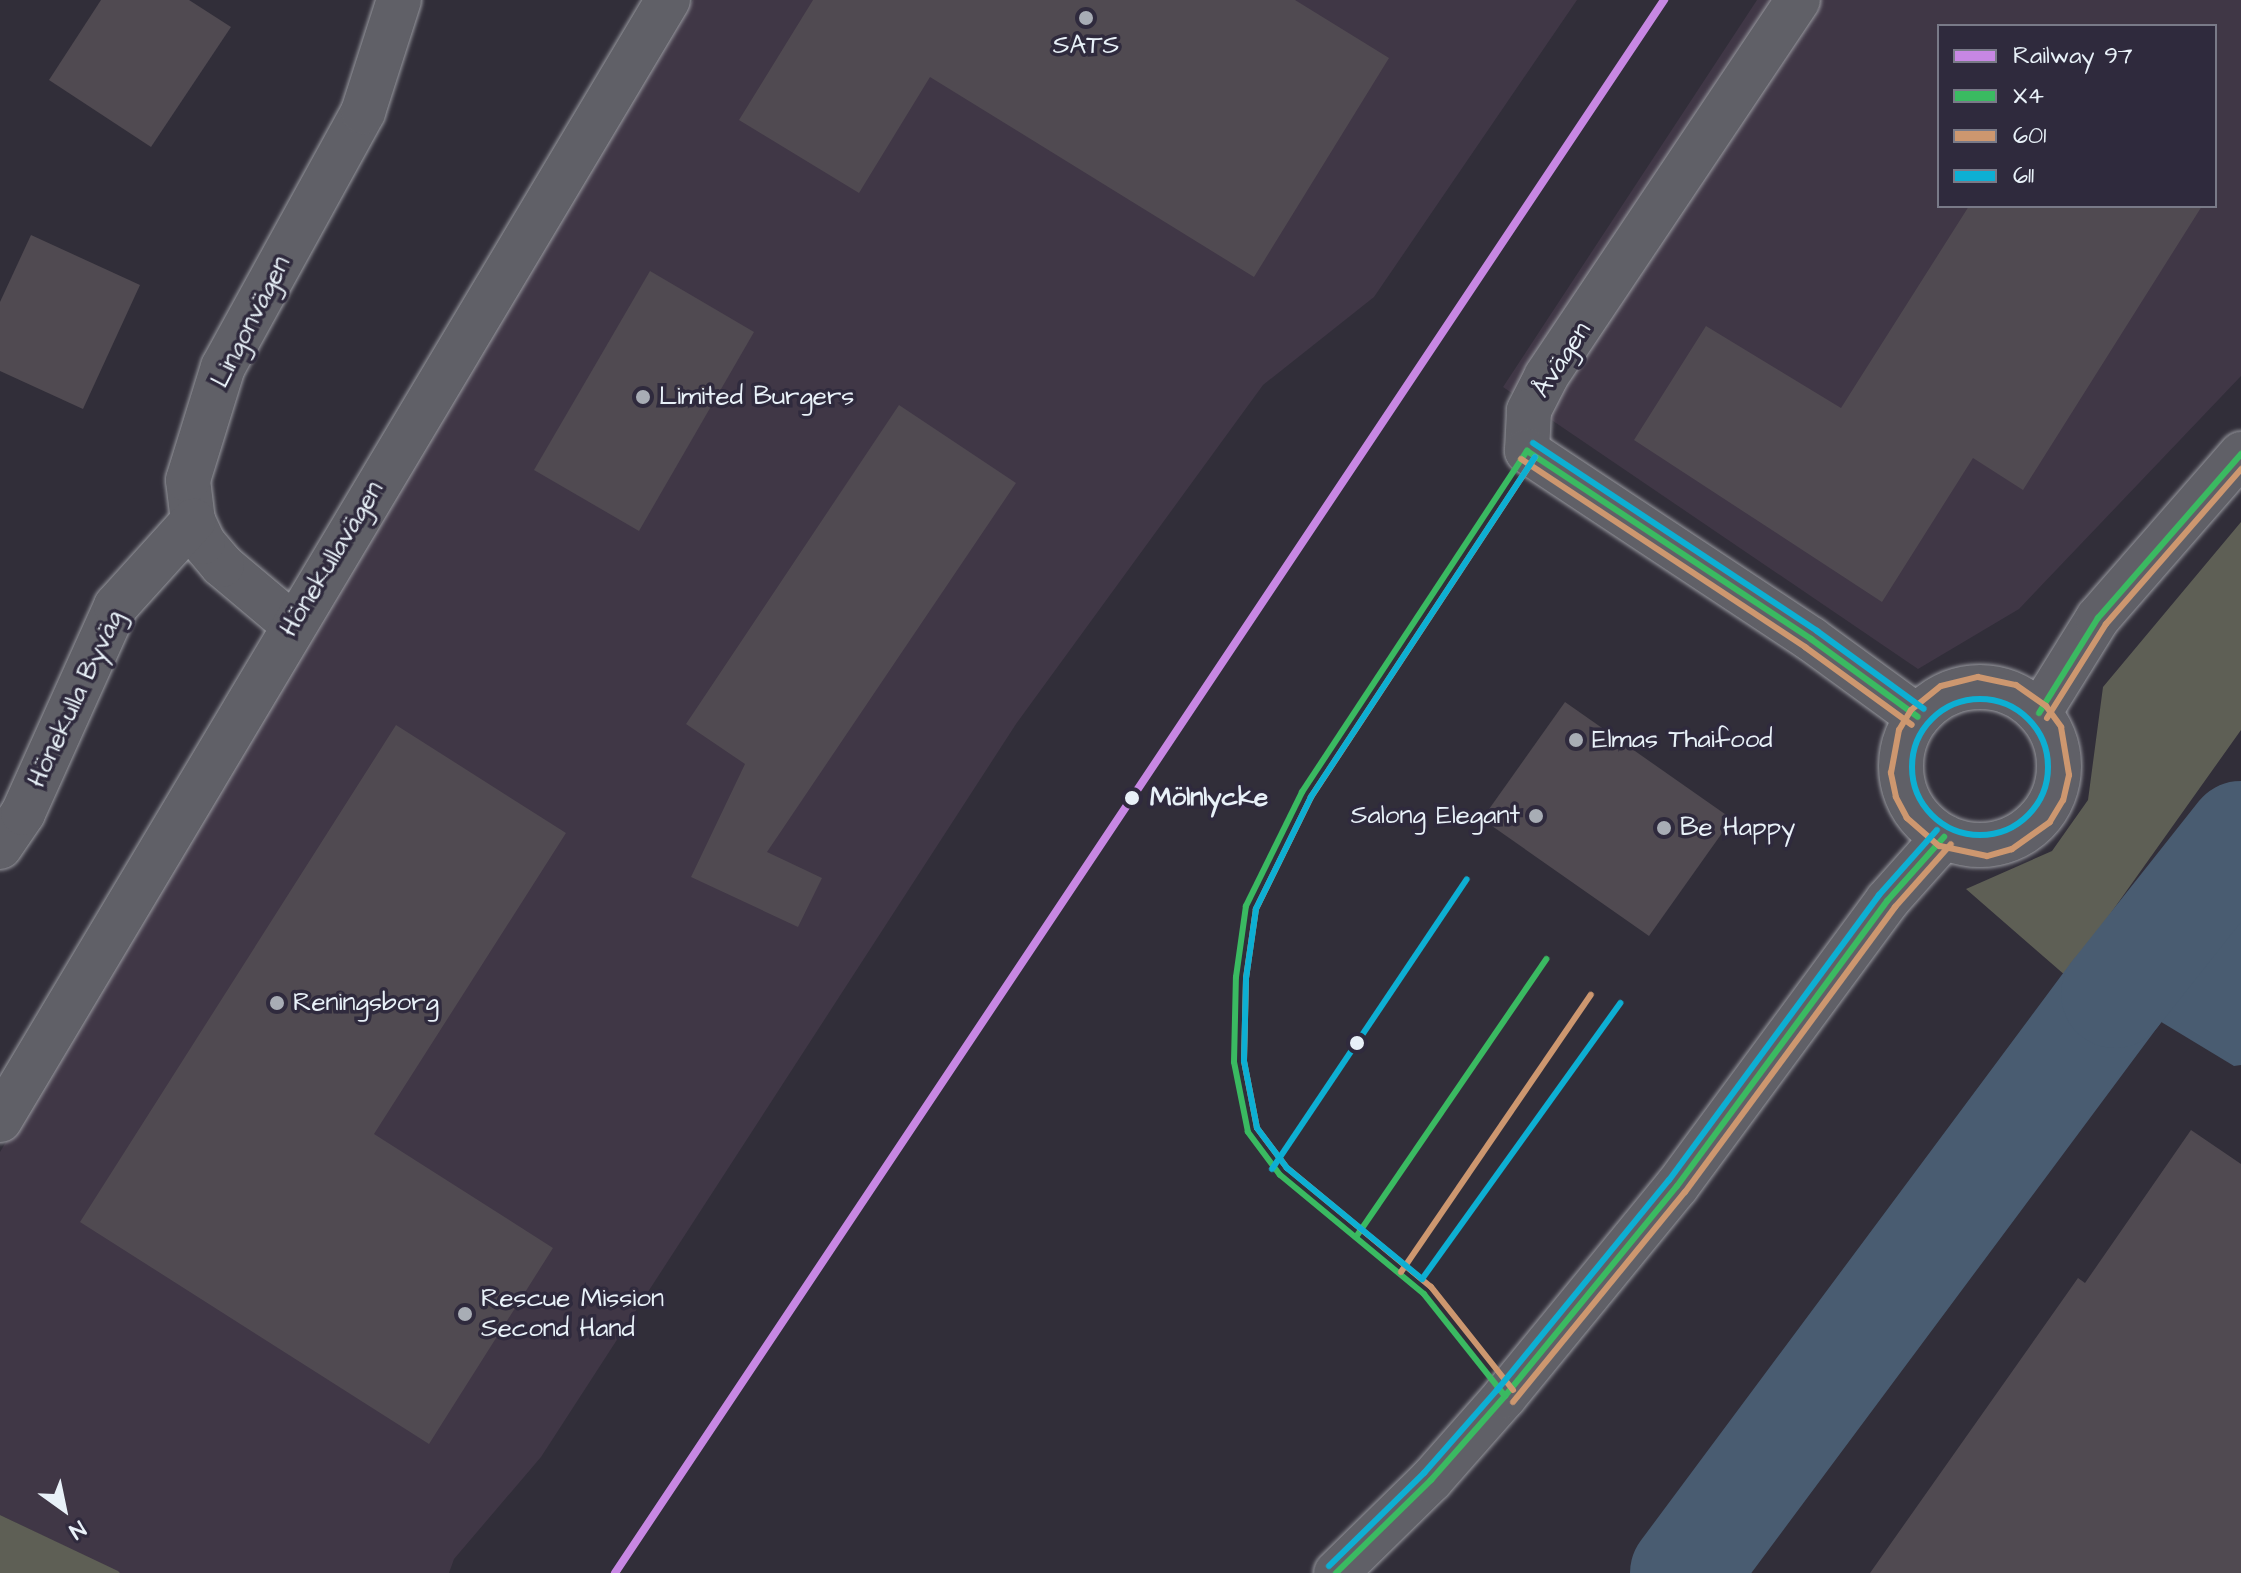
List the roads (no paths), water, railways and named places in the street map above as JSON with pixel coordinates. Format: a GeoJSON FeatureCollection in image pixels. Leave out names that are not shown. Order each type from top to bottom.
{"type":"FeatureCollection","features":[{"type":"Feature","properties":{"kind":"street","name":"Lingonvägen"},"geometry":{"type":"LineString","coordinates":[[292,624],[222,565],[193,521],[188,480],[223,367],[363,112],[399,0]]}},
{"type":"Feature","properties":{"kind":"street","name":"Hönekullavägen"},"geometry":{"type":"LineString","coordinates":[[0,1120],[292,624],[668,0]]}},
{"type":"Feature","properties":{"kind":"street","name":"Åvägen"},"geometry":{"type":"LineString","coordinates":[[1798,0],[1546,377],[1529,411],[1527,451],[1811,639],[1918,717]]}},
{"type":"Feature","properties":{"kind":"street"},"geometry":{"type":"LineString","coordinates":[[2039,713],[2098,618],[2241,454]]}},
{"type":"Feature","properties":{"kind":"street","name":"Hönekulla Byväg"},"geometry":{"type":"LineString","coordinates":[[0,847],[23,813],[116,606],[193,521]]}},
{"type":"Feature","properties":{"kind":"street"},"geometry":{"type":"LineString","coordinates":[[1978,687],[2012,694],[2039,713],[2052,731],[2059,764],[2054,796],[2043,815],[2027,830],[1987,846],[1944,837],[1914,811],[1905,793],[1902,753],[1918,717],[1944,695],[1978,687]]}},
{"type":"Feature","properties":{"kind":"street"},"geometry":{"type":"LineString","coordinates":[[1336,1573],[1431,1480],[1505,1396],[1677,1186],[1887,901],[1944,837]]}},
{"type":"Feature","properties":{"kind":"water"},"geometry":{"type":"Polygon","coordinates":[[[2241,835],[2241,1065],[2234,1066],[2115,994],[2241,835]]]}},
{"type":"Feature","properties":{"kind":"waterway"},"geometry":{"type":"LineString","coordinates":[[1684,1573],[2115,994],[2241,835]]}},
{"type":"Feature","properties":{"kind":"rail line","name":"97"},"geometry":{"type":"LineString","coordinates":[[615,1573],[1664,0]]}},
{"type":"Feature","properties":{"kind":"place","name":"SATS"},"geometry":{"type":"Point","coordinates":[1086,18]}},
{"type":"Feature","properties":{"kind":"place","name":"Limited Burgers"},"geometry":{"type":"Point","coordinates":[643,397]}},
{"type":"Feature","properties":{"kind":"place","name":"Elmas Thaifood"},"geometry":{"type":"Point","coordinates":[1576,740]}},
{"type":"Feature","properties":{"kind":"place","name":"Mölnlycke"},"geometry":{"type":"Point","coordinates":[1132,798]}},
{"type":"Feature","properties":{"kind":"place","name":"Salong Elegant"},"geometry":{"type":"Point","coordinates":[1536,816]}},
{"type":"Feature","properties":{"kind":"place","name":"Be Happy"},"geometry":{"type":"Point","coordinates":[1664,828]}},
{"type":"Feature","properties":{"kind":"place","name":"Reningsborg"},"geometry":{"type":"Point","coordinates":[277,1003]}},
{"type":"Feature","properties":{"kind":"place","name":"Rescue Mission Second Hand"},"geometry":{"type":"Point","coordinates":[465,1314]}}]}
